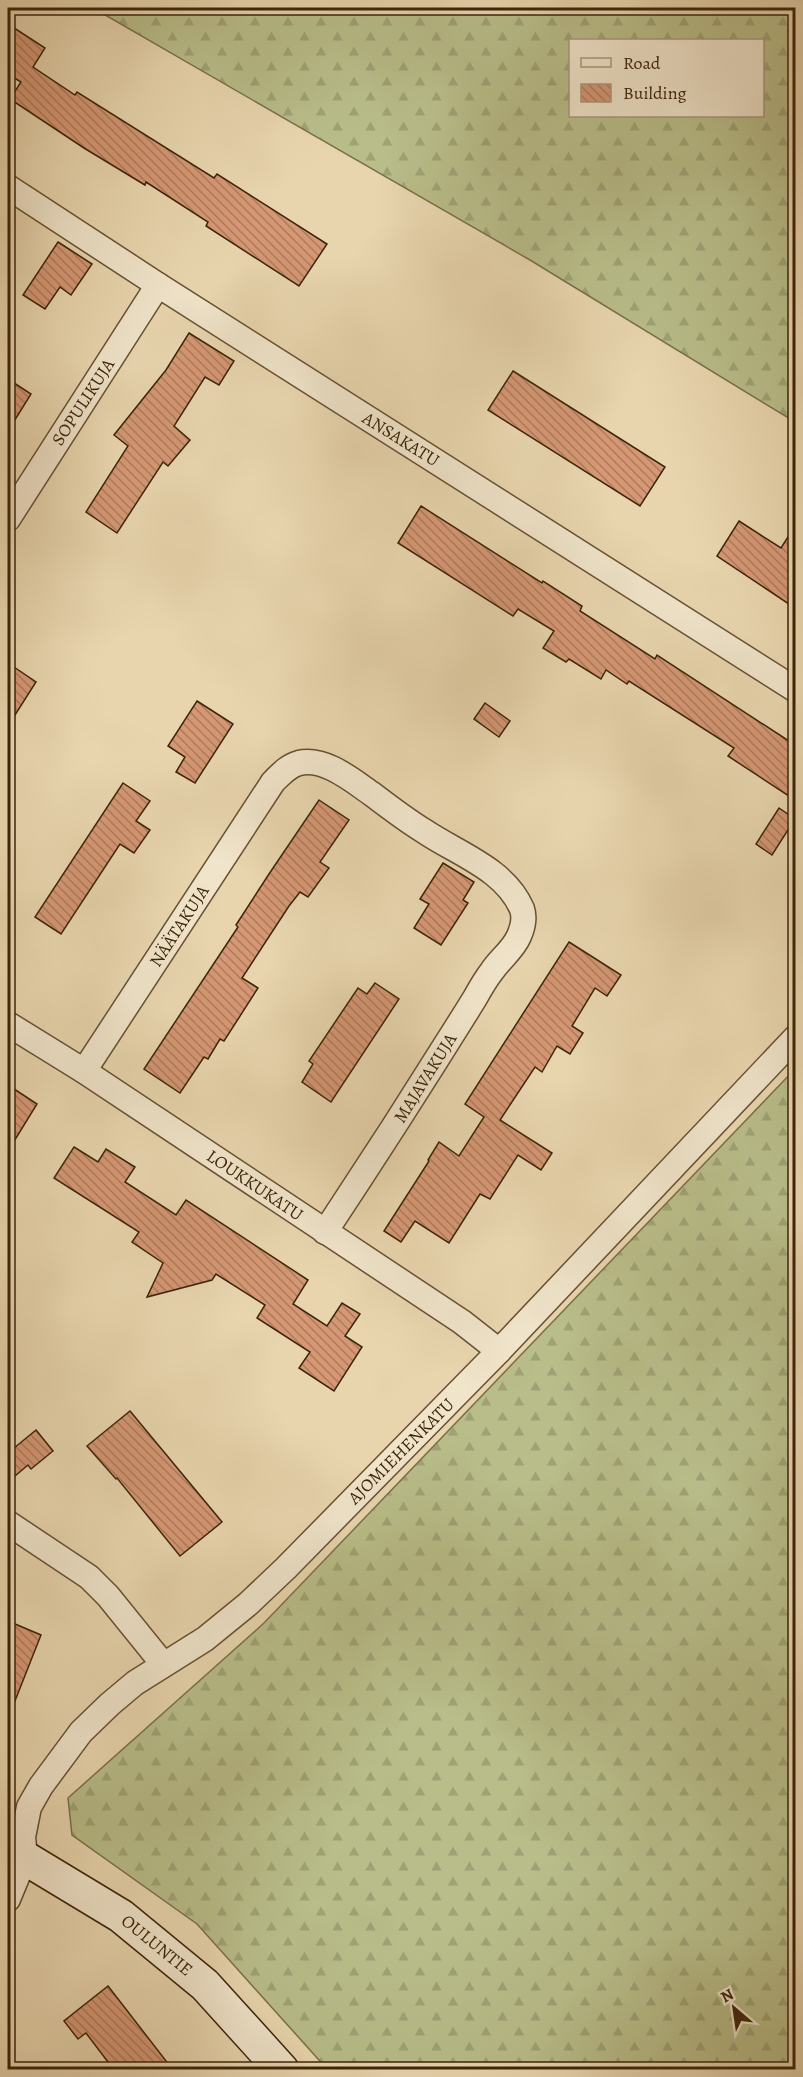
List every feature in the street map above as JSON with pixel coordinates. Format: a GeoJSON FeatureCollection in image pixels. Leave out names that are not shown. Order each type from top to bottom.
{"type":"FeatureCollection","features":[{"type":"Feature","properties":{"kind":"street","name":"ANSAKATU"},"geometry":{"type":"LineString","coordinates":[[8,187],[795,690]]}},
{"type":"Feature","properties":{"kind":"street","name":"SOPULIKUJA"},"geometry":{"type":"LineString","coordinates":[[8,519],[158,285]]}},
{"type":"Feature","properties":{"kind":"street","name":"NÄÄTAKUJA"},"geometry":{"type":"LineString","coordinates":[[84,1071],[273,782],[282,772],[300,762],[338,771],[425,832],[485,867],[500,879],[515,897],[523,914],[524,924]]}},
{"type":"Feature","properties":{"kind":"street","name":"MAJAVAKUJA"},"geometry":{"type":"LineString","coordinates":[[325,1232],[392,1131],[491,972],[519,937],[524,924]]}},
{"type":"Feature","properties":{"kind":"street","name":"LOUKKUKATU"},"geometry":{"type":"LineString","coordinates":[[8,1024],[84,1071],[462,1322],[499,1351]]}},
{"type":"Feature","properties":{"kind":"street","name":"AJOMIEHENKATU"},"geometry":{"type":"LineString","coordinates":[[16,1855],[29,1807],[41,1786],[81,1732],[135,1683],[205,1639],[248,1604],[499,1351],[795,1037]]}},
{"type":"Feature","properties":{"kind":"street"},"geometry":{"type":"LineString","coordinates":[[8,1523],[89,1577],[108,1596],[163,1664]]}},
{"type":"Feature","properties":{"kind":"street"},"geometry":{"type":"LineString","coordinates":[[8,1899],[16,1855]]}},
{"type":"Feature","properties":{"kind":"street","name":"OULUNTIE"},"geometry":{"type":"LineString","coordinates":[[16,1855],[121,1916],[205,1984],[282,2070]]}},
{"type":"Feature","properties":{"kind":"green space"},"geometry":{"type":"Polygon","coordinates":[[[93,8],[357,8],[368,12],[379,8],[795,8],[795,422],[530,260],[93,8]]]}},
{"type":"Feature","properties":{"kind":"green space"},"geometry":{"type":"Polygon","coordinates":[[[795,1069],[795,2069],[327,2069],[197,1924],[72,1835],[68,1798],[264,1623],[795,1069]]]}},
{"type":"Feature","properties":{"kind":"building"},"geometry":{"type":"Polygon","coordinates":[[[8,24],[45,48],[33,67],[75,95],[77,92],[214,178],[217,174],[327,244],[299,286],[206,226],[208,222],[146,182],[145,185],[84,148],[10,99],[21,82],[8,74],[8,24]]]}},
{"type":"Feature","properties":{"kind":"building"},"geometry":{"type":"Polygon","coordinates":[[[58,242],[92,264],[71,295],[60,287],[45,309],[23,295],[58,242]]]}},
{"type":"Feature","properties":{"kind":"building"},"geometry":{"type":"Polygon","coordinates":[[[189,333],[234,361],[219,385],[205,377],[174,426],[190,440],[168,466],[163,462],[117,533],[86,512],[128,446],[114,435],[166,370],[189,333]]]}},
{"type":"Feature","properties":{"kind":"building"},"geometry":{"type":"Polygon","coordinates":[[[513,371],[665,467],[640,506],[488,410],[513,371]]]}},
{"type":"Feature","properties":{"kind":"building"},"geometry":{"type":"Polygon","coordinates":[[[8,379],[31,394],[8,431],[8,379]]]}},
{"type":"Feature","properties":{"kind":"building"},"geometry":{"type":"Polygon","coordinates":[[[421,506],[582,606],[580,611],[655,659],[657,655],[795,745],[795,800],[728,756],[734,748],[629,681],[627,684],[606,670],[601,679],[569,659],[566,662],[543,648],[554,631],[518,609],[513,616],[398,543],[421,506]]]}},
{"type":"Feature","properties":{"kind":"building"},"geometry":{"type":"Polygon","coordinates":[[[739,521],[781,548],[795,526],[795,608],[717,556],[739,521]]]}},
{"type":"Feature","properties":{"kind":"building"},"geometry":{"type":"Polygon","coordinates":[[[8,663],[36,682],[8,726],[8,663]]]}},
{"type":"Feature","properties":{"kind":"building"},"geometry":{"type":"Polygon","coordinates":[[[197,701],[233,724],[195,783],[176,772],[185,757],[168,746],[197,701]]]}},
{"type":"Feature","properties":{"kind":"building"},"geometry":{"type":"Polygon","coordinates":[[[485,703],[510,721],[499,737],[474,719],[485,703]]]}},
{"type":"Feature","properties":{"kind":"building"},"geometry":{"type":"Polygon","coordinates":[[[123,783],[150,801],[136,821],[150,830],[134,853],[120,844],[61,934],[35,917],[123,783]]]}},
{"type":"Feature","properties":{"kind":"building"},"geometry":{"type":"Polygon","coordinates":[[[319,800],[349,820],[320,862],[329,868],[308,897],[300,892],[289,906],[242,978],[258,988],[224,1041],[220,1039],[208,1059],[204,1057],[180,1093],[144,1069],[319,800]]]}},
{"type":"Feature","properties":{"kind":"building"},"geometry":{"type":"Polygon","coordinates":[[[779,808],[795,819],[772,855],[756,844],[779,808]]]}},
{"type":"Feature","properties":{"kind":"building"},"geometry":{"type":"Polygon","coordinates":[[[443,863],[474,882],[463,900],[468,903],[441,945],[414,928],[429,904],[420,899],[443,863]]]}},
{"type":"Feature","properties":{"kind":"building"},"geometry":{"type":"Polygon","coordinates":[[[569,942],[621,975],[607,996],[595,988],[572,1026],[583,1033],[570,1054],[557,1046],[542,1072],[535,1067],[500,1120],[552,1153],[541,1170],[518,1155],[490,1199],[480,1194],[449,1243],[415,1221],[401,1242],[384,1231],[439,1142],[459,1156],[484,1117],[465,1104],[569,942]]]}},
{"type":"Feature","properties":{"kind":"building"},"geometry":{"type":"Polygon","coordinates":[[[375,983],[399,999],[331,1102],[302,1082],[313,1064],[309,1061],[358,988],[367,994],[375,983]]]}},
{"type":"Feature","properties":{"kind":"building"},"geometry":{"type":"Polygon","coordinates":[[[8,1085],[37,1104],[8,1151],[8,1085]]]}},
{"type":"Feature","properties":{"kind":"building"},"geometry":{"type":"Polygon","coordinates":[[[74,1147],[98,1162],[106,1149],[135,1167],[125,1182],[176,1215],[186,1200],[308,1280],[293,1304],[327,1326],[342,1303],[360,1314],[345,1336],[362,1347],[334,1391],[299,1368],[310,1352],[257,1318],[265,1305],[216,1274],[212,1280],[147,1297],[163,1263],[132,1242],[139,1232],[54,1178],[74,1147]]]}},
{"type":"Feature","properties":{"kind":"building"},"geometry":{"type":"Polygon","coordinates":[[[130,1411],[222,1522],[180,1556],[117,1478],[87,1446],[130,1411]]]}},
{"type":"Feature","properties":{"kind":"building"},"geometry":{"type":"Polygon","coordinates":[[[36,1430],[53,1451],[31,1469],[28,1465],[8,1482],[8,1453],[36,1430]]]}},
{"type":"Feature","properties":{"kind":"building"},"geometry":{"type":"Polygon","coordinates":[[[8,1621],[41,1635],[9,1716],[8,1716],[8,1621]]]}},
{"type":"Feature","properties":{"kind":"building"},"geometry":{"type":"Polygon","coordinates":[[[108,1986],[173,2070],[114,2070],[86,2033],[78,2039],[64,2021],[108,1986]]]}}]}
